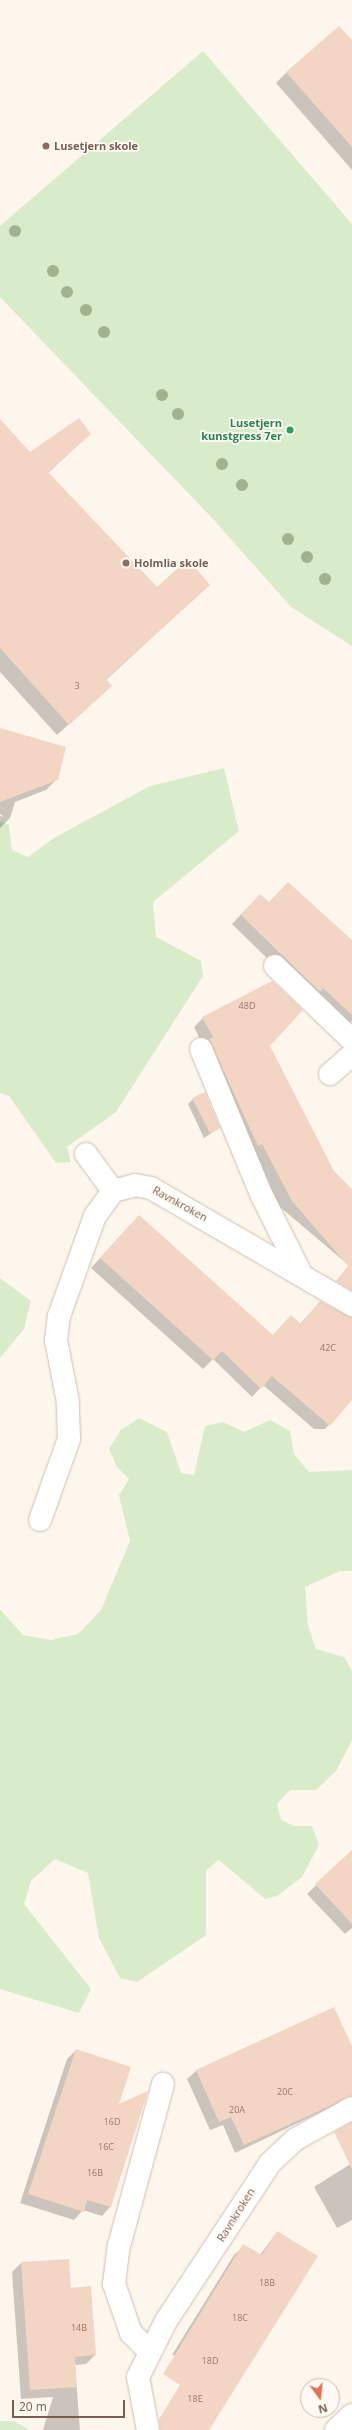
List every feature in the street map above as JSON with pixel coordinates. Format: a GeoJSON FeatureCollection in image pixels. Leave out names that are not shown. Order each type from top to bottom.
{"type":"FeatureCollection","features":[{"type":"Feature","properties":{"kind":"lane"},"geometry":{"type":"LineString","coordinates":[[275,966],[352,1040]]}},
{"type":"Feature","properties":{"kind":"lane"},"geometry":{"type":"LineString","coordinates":[[201,1049],[262,1196],[300,1272]]}},
{"type":"Feature","properties":{"kind":"lane"},"geometry":{"type":"LineString","coordinates":[[330,1074],[352,1055]]}},
{"type":"Feature","properties":{"kind":"lane"},"geometry":{"type":"LineString","coordinates":[[40,1520],[69,1439],[68,1402],[56,1340],[69,1283],[95,1216],[113,1191],[86,1154]]}},
{"type":"Feature","properties":{"kind":"lane","name":"Ravnkroken"},"geometry":{"type":"LineString","coordinates":[[113,1191],[135,1184],[151,1188],[300,1272],[352,1305]]}},
{"type":"Feature","properties":{"kind":"lane"},"geometry":{"type":"LineString","coordinates":[[149,2351],[131,2333],[114,2284],[120,2239],[163,2084]]}},
{"type":"Feature","properties":{"kind":"lane","name":"Ravnkroken"},"geometry":{"type":"LineString","coordinates":[[148,2430],[137,2385],[140,2367],[149,2351],[270,2163],[296,2139],[352,2108]]}},
{"type":"Feature","properties":{"kind":"lane"},"geometry":{"type":"LineString","coordinates":[[336,2430],[352,2415]]}},
{"type":"Feature","properties":{"kind":"green space"},"geometry":{"type":"Polygon","coordinates":[[[203,51],[352,224],[352,646],[291,607],[213,519],[0,297],[0,226],[203,51]]]}},
{"type":"Feature","properties":{"kind":"green space"},"geometry":{"type":"Polygon","coordinates":[[[224,768],[239,831],[153,902],[156,937],[201,961],[203,976],[116,1112],[67,1147],[71,1162],[56,1163],[9,1096],[0,1093],[0,821],[9,825],[12,850],[28,857],[54,838],[150,786],[224,768]]]}},
{"type":"Feature","properties":{"kind":"green space"},"geometry":{"type":"Polygon","coordinates":[[[0,1278],[31,1301],[24,1329],[0,1358],[0,1278]]]}},
{"type":"Feature","properties":{"kind":"green space"},"geometry":{"type":"Polygon","coordinates":[[[139,1418],[167,1432],[181,1473],[194,1475],[205,1426],[223,1422],[244,1432],[270,1420],[290,1431],[294,1454],[309,1472],[352,1470],[352,1571],[340,1571],[305,1587],[308,1626],[316,1649],[344,1657],[352,1671],[352,1740],[336,1771],[316,1790],[290,1790],[277,1804],[281,1820],[294,1826],[312,1826],[319,1845],[302,1877],[277,1896],[265,1899],[219,1860],[206,1870],[206,1935],[137,1982],[120,1978],[99,1938],[88,1873],[55,1859],[31,1881],[24,1904],[91,1989],[79,2013],[0,1989],[0,1609],[23,1635],[51,1640],[78,1634],[101,1610],[130,1541],[119,1495],[129,1479],[117,1467],[109,1449],[121,1430],[139,1418]]]}},
{"type":"Feature","properties":{"kind":"green space"},"geometry":{"type":"Polygon","coordinates":[[[0,2421],[14,2421],[30,2430],[0,2430],[0,2421]]]}},
{"type":"Feature","properties":{"kind":"building"},"geometry":{"type":"Polygon","coordinates":[[[339,26],[352,40],[352,147],[286,72],[339,26]]]}},
{"type":"Feature","properties":{"kind":"building"},"geometry":{"type":"Polygon","coordinates":[[[79,418],[91,434],[48,472],[157,587],[188,559],[210,585],[106,679],[112,686],[69,725],[0,648],[0,419],[30,452],[79,418]]]}},
{"type":"Feature","properties":{"kind":"building"},"geometry":{"type":"Polygon","coordinates":[[[0,728],[66,747],[58,780],[0,802],[0,728]]]}},
{"type":"Feature","properties":{"kind":"building"},"geometry":{"type":"Polygon","coordinates":[[[288,882],[352,940],[352,1015],[323,988],[320,992],[241,915],[260,894],[269,902],[288,882]]]}},
{"type":"Feature","properties":{"kind":"building"},"geometry":{"type":"Polygon","coordinates":[[[272,981],[303,1010],[270,1046],[334,1171],[352,1189],[352,1291],[336,1281],[348,1266],[292,1201],[262,1144],[258,1146],[209,1039],[213,1037],[202,1017],[272,981]]]}},
{"type":"Feature","properties":{"kind":"building"},"geometry":{"type":"Polygon","coordinates":[[[205,1092],[220,1128],[210,1133],[192,1098],[205,1092]]]}},
{"type":"Feature","properties":{"kind":"building"},"geometry":{"type":"Polygon","coordinates":[[[139,1215],[273,1335],[291,1315],[301,1324],[320,1301],[352,1317],[352,1400],[330,1426],[272,1376],[261,1389],[222,1351],[213,1360],[100,1258],[139,1215]]]}},
{"type":"Feature","properties":{"kind":"building"},"geometry":{"type":"Polygon","coordinates":[[[352,1850],[352,1924],[315,1884],[352,1850]]]}},
{"type":"Feature","properties":{"kind":"building"},"geometry":{"type":"Polygon","coordinates":[[[334,2007],[352,2046],[352,2096],[244,2145],[231,2117],[219,2122],[196,2070],[334,2007]]]}},
{"type":"Feature","properties":{"kind":"building"},"geometry":{"type":"Polygon","coordinates":[[[76,2049],[131,2067],[119,2104],[148,2091],[111,2207],[87,2200],[84,2212],[28,2194],[76,2049]]]}},
{"type":"Feature","properties":{"kind":"building"},"geometry":{"type":"Polygon","coordinates":[[[352,2122],[352,2169],[334,2132],[352,2122]]]}},
{"type":"Feature","properties":{"kind":"building"},"geometry":{"type":"Polygon","coordinates":[[[277,2231],[318,2256],[209,2430],[160,2430],[159,2419],[180,2385],[163,2374],[243,2244],[262,2255],[277,2231]]]}},
{"type":"Feature","properties":{"kind":"building"},"geometry":{"type":"Polygon","coordinates":[[[69,2259],[71,2288],[91,2286],[96,2355],[75,2357],[77,2387],[30,2390],[21,2262],[69,2259]]]}},
{"type":"Feature","properties":{"kind":"place","name":"Lusetjern skole"},"geometry":{"type":"Point","coordinates":[46,146]}},
{"type":"Feature","properties":{"kind":"place","name":"Lusetjern kunstgress 7er"},"geometry":{"type":"Point","coordinates":[290,430]}},
{"type":"Feature","properties":{"kind":"place","name":"Holmlia skole"},"geometry":{"type":"Point","coordinates":[126,563]}}]}
